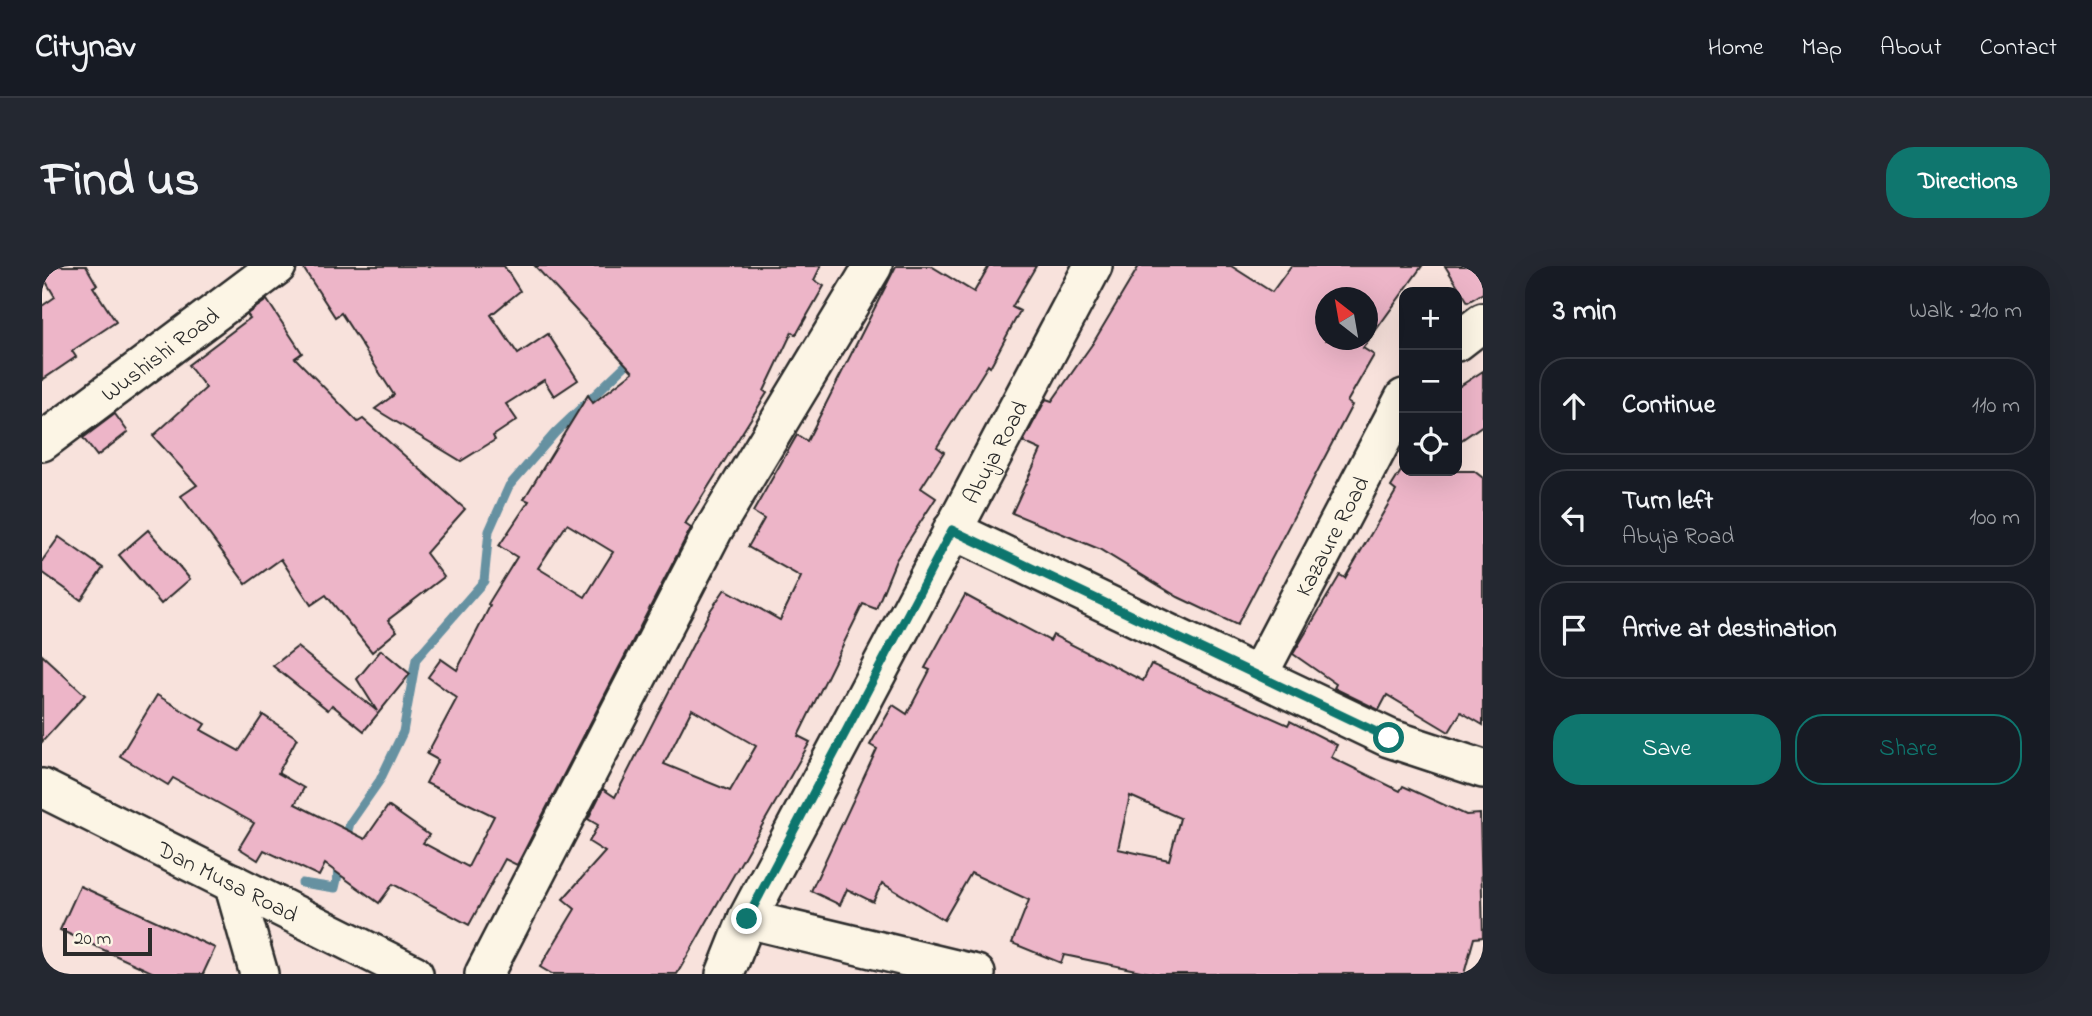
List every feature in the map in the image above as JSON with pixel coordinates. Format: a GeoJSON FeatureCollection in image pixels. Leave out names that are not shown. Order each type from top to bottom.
{"type":"FeatureCollection","features":[{"type":"Feature","properties":{"kind":"street","name":"Wushishi Road"},"geometry":{"type":"LineString","coordinates":[[42,442],[277,266]]}},
{"type":"Feature","properties":{"kind":"street"},"geometry":{"type":"LineString","coordinates":[[484,974],[713,531],[873,266]]}},
{"type":"Feature","properties":{"kind":"street","name":"Abuja Road"},"geometry":{"type":"LineString","coordinates":[[725,974],[747,919],[1093,266]]}},
{"type":"Feature","properties":{"kind":"street"},"geometry":{"type":"LineString","coordinates":[[1462,338],[1483,322]]}},
{"type":"Feature","properties":{"kind":"street","name":"Kazaure Road"},"geometry":{"type":"LineString","coordinates":[[1259,674],[1399,408]]}},
{"type":"Feature","properties":{"kind":"street"},"geometry":{"type":"LineString","coordinates":[[952,530],[1389,738],[1483,769]]}},
{"type":"Feature","properties":{"kind":"street","name":"Dan Musa Road"},"geometry":{"type":"LineString","coordinates":[[42,788],[414,974]]}},
{"type":"Feature","properties":{"kind":"street"},"geometry":{"type":"LineString","coordinates":[[233,883],[259,974]]}},
{"type":"Feature","properties":{"kind":"street"},"geometry":{"type":"LineString","coordinates":[[747,919],[976,974]]}},
{"type":"Feature","properties":{"kind":"building"},"geometry":{"type":"Polygon","coordinates":[[[42,266],[86,266],[97,285],[93,287],[116,322],[72,351],[76,357],[42,380],[42,306],[55,297],[42,275],[42,266]]]}},
{"type":"Feature","properties":{"kind":"building"},"geometry":{"type":"Polygon","coordinates":[[[302,266],[504,266],[520,291],[491,315],[518,354],[548,334],[578,380],[554,396],[544,380],[506,404],[517,420],[493,436],[495,440],[461,461],[375,409],[394,395],[341,313],[335,317],[302,266]]]}},
{"type":"Feature","properties":{"kind":"building"},"geometry":{"type":"Polygon","coordinates":[[[535,266],[821,266],[814,280],[824,286],[796,335],[792,332],[764,391],[767,393],[685,524],[691,528],[517,865],[505,859],[469,925],[393,884],[379,903],[325,864],[319,876],[264,850],[258,860],[239,848],[254,823],[173,778],[168,785],[120,756],[157,695],[205,724],[201,730],[239,751],[263,715],[297,738],[278,773],[304,788],[295,804],[365,839],[388,806],[429,835],[423,843],[468,867],[494,816],[426,783],[438,760],[427,754],[457,698],[428,677],[441,659],[457,670],[490,606],[488,604],[517,557],[499,546],[529,501],[524,499],[588,395],[593,403],[633,372],[535,266]],[[567,524],[538,568],[585,597],[613,552],[567,524]]]}},
{"type":"Feature","properties":{"kind":"building"},"geometry":{"type":"Polygon","coordinates":[[[896,266],[931,266],[974,292],[989,266],[1036,266],[1012,307],[1020,311],[990,367],[988,365],[937,447],[944,452],[921,488],[936,498],[896,560],[876,609],[863,604],[798,736],[810,742],[677,974],[552,974],[540,967],[575,909],[563,899],[605,852],[589,842],[598,825],[588,819],[603,789],[615,797],[710,611],[725,589],[780,620],[801,577],[748,547],[764,519],[753,512],[797,435],[807,441],[896,266]],[[692,709],[664,764],[730,791],[756,746],[692,709]]]}},
{"type":"Feature","properties":{"kind":"building"},"geometry":{"type":"Polygon","coordinates":[[[1139,266],[1231,266],[1272,292],[1291,266],[1422,266],[1407,287],[1399,287],[1399,298],[1378,327],[1378,287],[1315,287],[1315,350],[1366,350],[1374,355],[1347,402],[1352,405],[1237,625],[1178,597],[1099,549],[1012,513],[1041,450],[1023,442],[1046,399],[1052,401],[1093,343],[1139,266]]]}},
{"type":"Feature","properties":{"kind":"building"},"geometry":{"type":"Polygon","coordinates":[[[1445,266],[1483,266],[1483,293],[1468,302],[1462,287],[1458,287],[1445,266]]]}},
{"type":"Feature","properties":{"kind":"building"},"geometry":{"type":"Polygon","coordinates":[[[267,300],[302,353],[295,358],[358,422],[363,419],[465,509],[426,553],[444,577],[388,620],[397,631],[372,652],[326,595],[311,605],[281,559],[246,584],[181,496],[197,485],[153,436],[206,388],[188,365],[250,318],[247,314],[267,300]]]}},
{"type":"Feature","properties":{"kind":"building"},"geometry":{"type":"Polygon","coordinates":[[[1483,371],[1483,425],[1462,440],[1462,413],[1462,385],[1483,371]]]}},
{"type":"Feature","properties":{"kind":"building"},"geometry":{"type":"Polygon","coordinates":[[[115,414],[128,432],[97,456],[83,438],[115,414]]]}},
{"type":"Feature","properties":{"kind":"building"},"geometry":{"type":"Polygon","coordinates":[[[1462,471],[1474,471],[1483,478],[1483,725],[1461,712],[1449,732],[1387,695],[1379,710],[1334,688],[1336,684],[1293,654],[1340,575],[1345,578],[1396,491],[1391,487],[1399,474],[1462,476],[1462,471]]]}},
{"type":"Feature","properties":{"kind":"building"},"geometry":{"type":"Polygon","coordinates":[[[148,530],[190,579],[161,604],[119,555],[148,530]]]}},
{"type":"Feature","properties":{"kind":"building"},"geometry":{"type":"Polygon","coordinates":[[[59,537],[103,568],[81,600],[42,572],[42,561],[59,537]]]}},
{"type":"Feature","properties":{"kind":"building"},"geometry":{"type":"Polygon","coordinates":[[[965,595],[1050,641],[1053,635],[1143,681],[1151,664],[1288,725],[1290,721],[1337,745],[1331,757],[1400,791],[1403,786],[1466,815],[1480,814],[1483,937],[1474,938],[1464,974],[1155,974],[1064,955],[1061,963],[1012,943],[1029,900],[971,873],[944,920],[882,883],[873,902],[847,889],[840,905],[811,891],[877,749],[870,745],[893,705],[907,714],[930,670],[925,668],[965,595]],[[1130,796],[1118,849],[1169,860],[1180,818],[1130,796]]]}},
{"type":"Feature","properties":{"kind":"building"},"geometry":{"type":"Polygon","coordinates":[[[297,647],[377,711],[357,679],[381,650],[410,674],[364,731],[332,705],[328,710],[273,666],[297,647]]]}},
{"type":"Feature","properties":{"kind":"building"},"geometry":{"type":"Polygon","coordinates":[[[42,655],[85,695],[42,742],[42,655]]]}},
{"type":"Feature","properties":{"kind":"building"},"geometry":{"type":"Polygon","coordinates":[[[80,886],[215,948],[203,974],[156,974],[60,930],[80,886]]]}},
{"type":"Feature","properties":{"kind":"waterway"},"geometry":{"type":"LineString","coordinates":[[345,841],[350,823],[380,780],[403,732],[416,659],[484,581],[489,531],[509,486],[555,433],[633,358]]}},
{"type":"Feature","properties":{"kind":"waterway"},"geometry":{"type":"LineString","coordinates":[[302,883],[335,888],[341,862]]}},
{"type":"Feature","properties":{"kind":"route"},"geometry":{"type":"LineString","coordinates":[[747,919],[952,530],[1389,738]]}}]}
